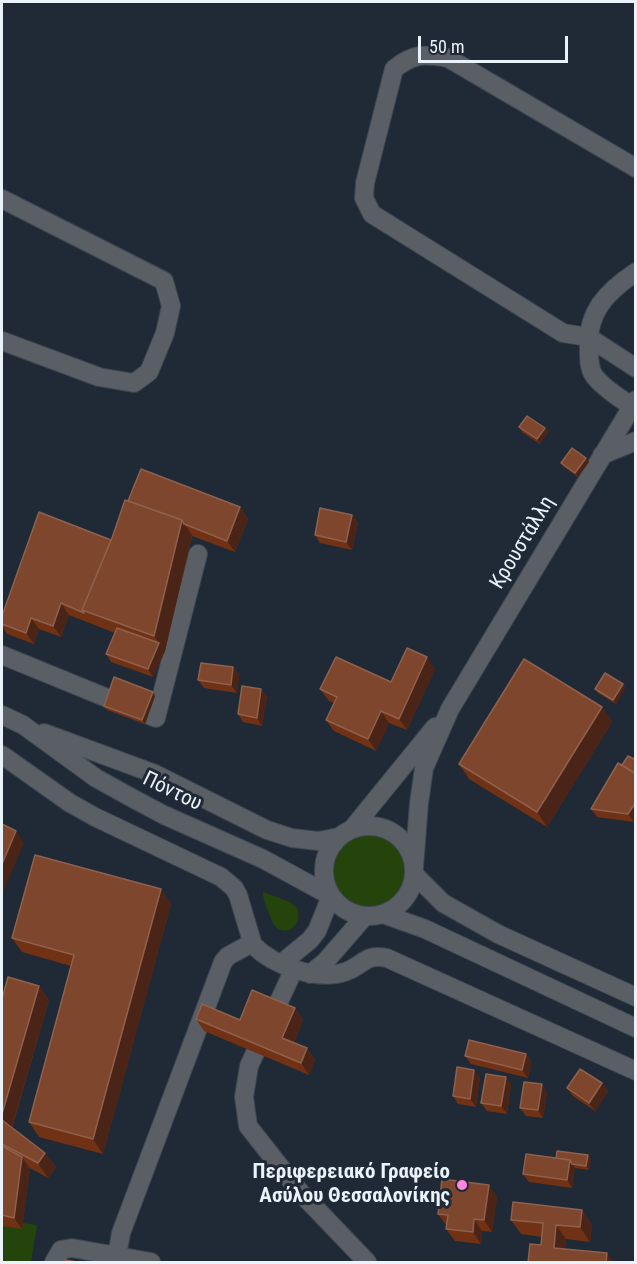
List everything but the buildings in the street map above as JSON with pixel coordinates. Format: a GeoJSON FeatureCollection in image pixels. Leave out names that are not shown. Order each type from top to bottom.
{"type":"FeatureCollection","features":[{"type":"Feature","properties":{"kind":"street"},"geometry":{"type":"LineString","coordinates":[[636,168],[448,58],[430,55],[408,58],[394,69],[365,183],[364,198],[372,214],[563,333],[588,337],[636,368]]}},
{"type":"Feature","properties":{"kind":"street"},"geometry":{"type":"LineString","coordinates":[[2,199],[164,281],[171,306],[165,333],[150,372],[134,383],[99,377],[2,341]]}},
{"type":"Feature","properties":{"kind":"street"},"geometry":{"type":"LineString","coordinates":[[634,405],[595,377],[589,362],[588,337],[590,324],[607,295],[636,272]]}},
{"type":"Feature","properties":{"kind":"street","name":"Κρουστάλλη"},"geometry":{"type":"LineString","coordinates":[[414,871],[424,768],[450,709],[634,405]]}},
{"type":"Feature","properties":{"kind":"street"},"geometry":{"type":"LineString","coordinates":[[602,455],[636,441]]}},
{"type":"Feature","properties":{"kind":"street"},"geometry":{"type":"LineString","coordinates":[[2,655],[156,718],[198,554]]}},
{"type":"Feature","properties":{"kind":"street","name":"Κρουστάλλη"},"geometry":{"type":"LineString","coordinates":[[346,833],[450,709]]}},
{"type":"Feature","properties":{"kind":"street","name":"Πόντου"},"geometry":{"type":"LineString","coordinates":[[2,715],[23,725],[96,778],[132,798],[263,859],[332,896]]}},
{"type":"Feature","properties":{"kind":"street"},"geometry":{"type":"LineString","coordinates":[[23,725],[155,774],[267,831],[292,838],[318,841],[368,826],[383,828],[405,844],[411,855],[414,871],[405,899],[398,905],[374,915],[330,957],[295,968]]}},
{"type":"Feature","properties":{"kind":"street"},"geometry":{"type":"LineString","coordinates":[[2,755],[70,803],[221,877],[234,888],[238,895],[252,943],[258,949],[295,968],[333,975],[352,969],[368,957],[387,958],[636,1071]]}},
{"type":"Feature","properties":{"kind":"street"},"geometry":{"type":"LineString","coordinates":[[346,833],[328,853],[324,872],[326,884],[332,896],[347,910],[425,929],[636,1028]]}},
{"type":"Feature","properties":{"kind":"street"},"geometry":{"type":"LineString","coordinates":[[414,871],[443,903],[498,934],[636,997]]}},
{"type":"Feature","properties":{"kind":"street"},"geometry":{"type":"LineString","coordinates":[[332,896],[317,931],[295,968],[249,1066],[244,1097],[249,1126],[300,1192],[367,1263]]}},
{"type":"Feature","properties":{"kind":"street"},"geometry":{"type":"LineString","coordinates":[[117,1256],[122,1233],[222,962],[228,956],[252,943]]}},
{"type":"Feature","properties":{"kind":"street"},"geometry":{"type":"LineString","coordinates":[[54,1263],[57,1254],[66,1248],[151,1263]]}},
{"type":"Feature","properties":{"kind":"green space"},"geometry":{"type":"Polygon","coordinates":[[[369,835],[383,838],[396,846],[404,859],[407,873],[404,887],[396,900],[383,908],[369,911],[355,908],[342,900],[334,887],[331,873],[334,859],[342,846],[355,838],[369,835]]]}},
{"type":"Feature","properties":{"kind":"green space"},"geometry":{"type":"Polygon","coordinates":[[[263,892],[290,902],[297,908],[297,922],[291,929],[282,930],[275,926],[265,904],[263,892]]]}},
{"type":"Feature","properties":{"kind":"green space"},"geometry":{"type":"Polygon","coordinates":[[[2,1220],[37,1225],[31,1262],[2,1262],[2,1220]]]}},
{"type":"Feature","properties":{"kind":"place","name":"Περιφερειακό Γραφείο Ασύλου Θεσσαλονίκης"},"geometry":{"type":"Point","coordinates":[462,1185]}}]}
